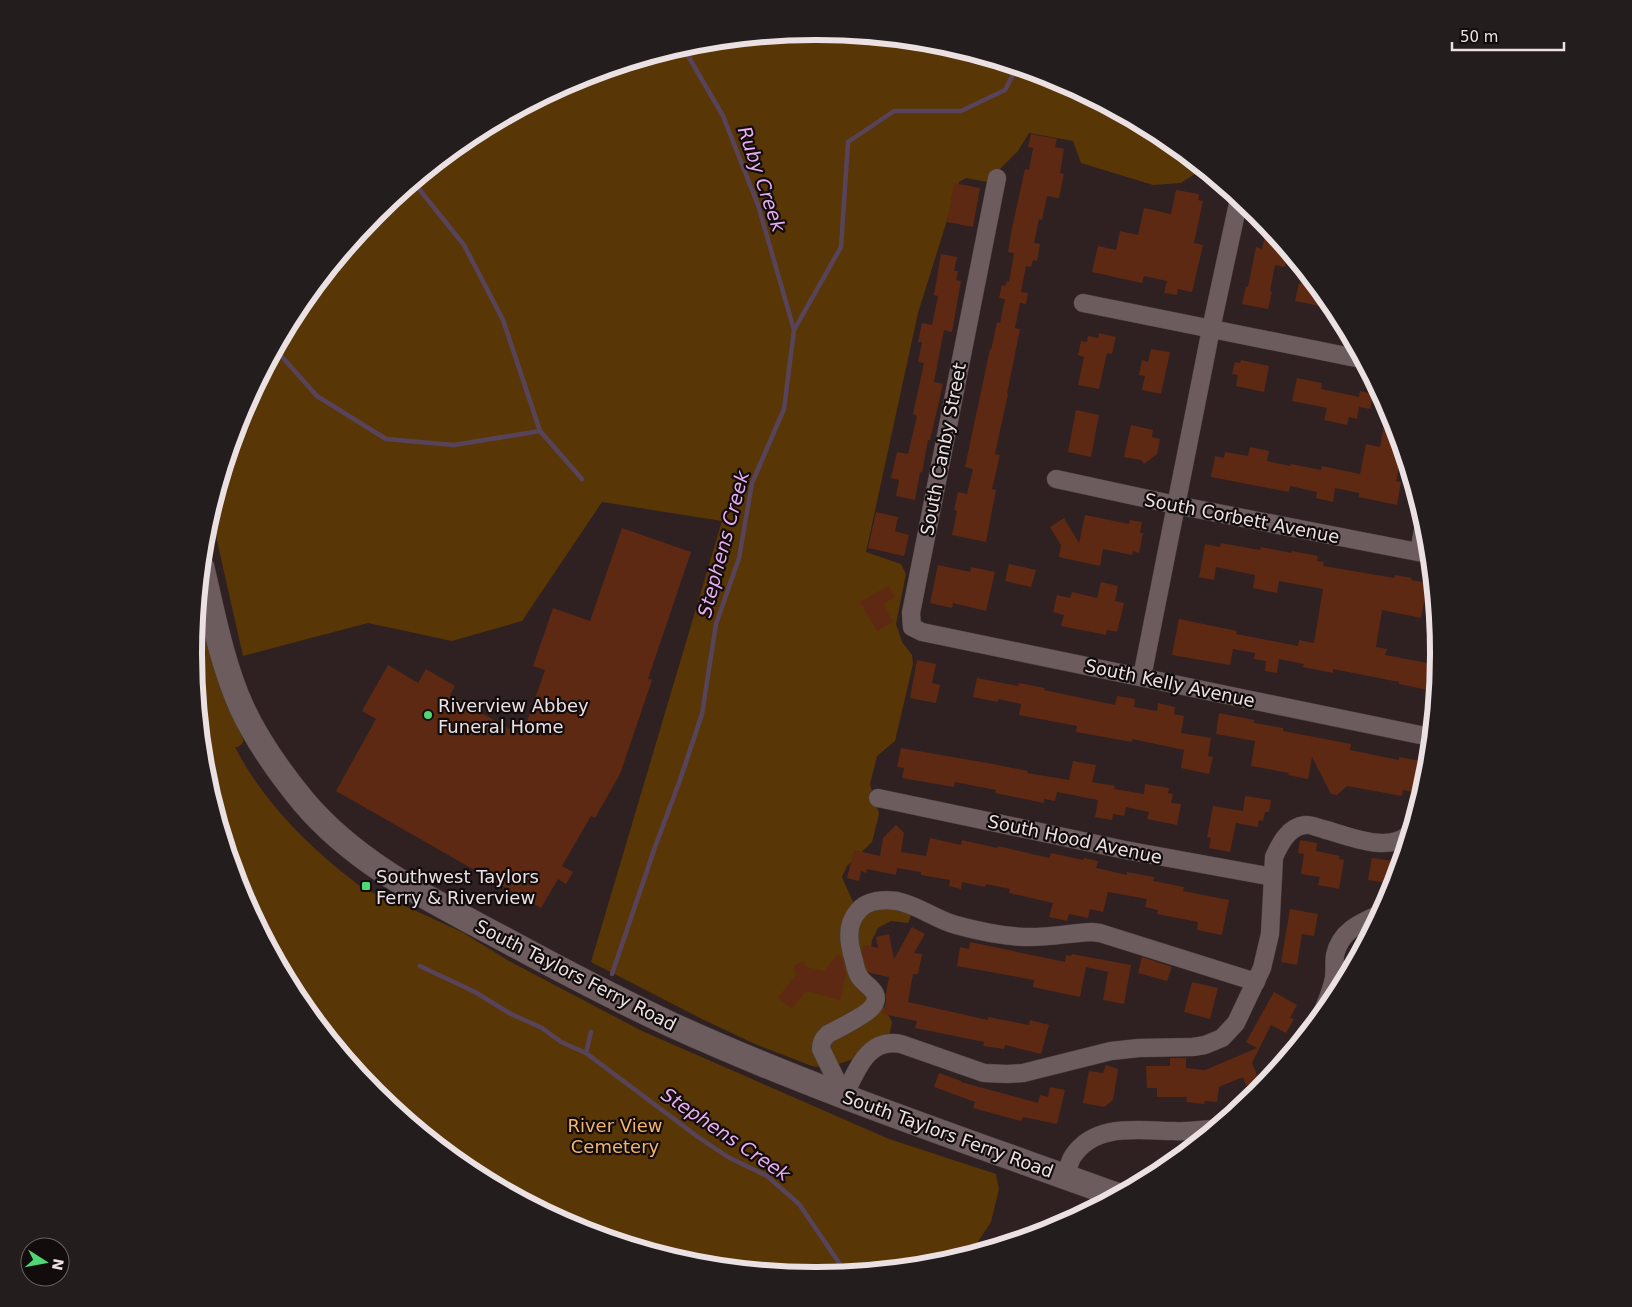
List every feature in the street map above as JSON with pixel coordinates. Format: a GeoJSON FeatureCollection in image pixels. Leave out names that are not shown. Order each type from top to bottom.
{"type":"FeatureCollection","features":[{"type":"Feature","properties":{"kind":"main road","name":"South Taylors Ferry Road"},"geometry":{"type":"LineString","coordinates":[[207,587],[226,664],[242,708],[254,731],[271,758],[305,803],[344,843],[388,875],[554,966],[671,1025],[894,1116],[1109,1192]]}},
{"type":"Feature","properties":{"kind":"street","name":"South Canby Street"},"geometry":{"type":"LineString","coordinates":[[912,626],[911,613],[997,178]]}},
{"type":"Feature","properties":{"kind":"street"},"geometry":{"type":"LineString","coordinates":[[1142,677],[1211,329],[1237,208]]}},
{"type":"Feature","properties":{"kind":"street"},"geometry":{"type":"LineString","coordinates":[[1083,303],[1353,357]]}},
{"type":"Feature","properties":{"kind":"street","name":"South Corbett Avenue"},"geometry":{"type":"LineString","coordinates":[[1056,479],[1176,505],[1421,552]]}},
{"type":"Feature","properties":{"kind":"street","name":"South Kelly Avenue"},"geometry":{"type":"LineString","coordinates":[[912,626],[922,632],[1424,735]]}},
{"type":"Feature","properties":{"kind":"street","name":"South Hood Avenue"},"geometry":{"type":"LineString","coordinates":[[878,798],[1125,850],[1273,878]]}},
{"type":"Feature","properties":{"kind":"street"},"geometry":{"type":"LineString","coordinates":[[844,1096],[865,1058],[872,1050],[888,1043],[901,1044],[971,1070],[995,1074],[1023,1073],[1111,1050],[1193,1047],[1205,1045],[1222,1038],[1229,1032],[1241,1012],[1262,968],[1270,934],[1274,857],[1279,845],[1294,828],[1306,824],[1367,841],[1385,844],[1400,841]]}},
{"type":"Feature","properties":{"kind":"street"},"geometry":{"type":"LineString","coordinates":[[844,1096],[822,1049],[822,1042],[828,1034],[870,1009],[876,1001],[873,990],[859,977],[851,950],[849,934],[854,916],[860,908],[872,902],[882,900],[897,901],[911,905],[940,920],[955,925],[1010,935],[1032,937],[1100,933],[1256,982]]}},
{"type":"Feature","properties":{"kind":"street"},"geometry":{"type":"LineString","coordinates":[[1333,983],[1335,956],[1340,941],[1355,926],[1369,920]]}},
{"type":"Feature","properties":{"kind":"street"},"geometry":{"type":"LineString","coordinates":[[1065,1177],[1074,1154],[1083,1145],[1100,1134],[1118,1130],[1202,1130]]}},
{"type":"Feature","properties":{"kind":"green space"},"geometry":{"type":"Polygon","coordinates":[[[816,40],[896,45],[975,61],[1051,87],[1123,122],[1157,143],[1196,173],[1181,183],[1153,185],[1081,163],[1073,141],[1029,133],[1018,151],[987,182],[966,178],[959,182],[918,313],[866,552],[901,564],[906,574],[896,624],[902,642],[912,655],[913,664],[895,741],[877,756],[870,784],[879,814],[872,842],[847,866],[842,877],[860,918],[879,909],[892,907],[899,908],[911,916],[908,923],[891,921],[878,928],[872,940],[868,978],[892,1022],[889,1037],[860,1057],[826,1068],[812,1066],[755,1044],[704,1020],[591,962],[722,521],[602,502],[522,621],[452,641],[368,623],[243,656],[215,531],[223,495],[249,419],[285,347],[329,280],[382,220],[411,192],[475,143],[545,103],[581,87],[657,61],[736,45],[816,40]]]}},
{"type":"Feature","properties":{"kind":"green space","name":"River View Cemetery"},"geometry":{"type":"Polygon","coordinates":[[[203,631],[215,672],[243,739],[243,743],[235,747],[256,782],[282,815],[326,859],[365,889],[462,932],[509,961],[642,1031],[889,1139],[996,1174],[999,1189],[991,1222],[977,1243],[957,1248],[956,1250],[936,1255],[896,1262],[816,1267],[736,1262],[657,1246],[581,1220],[509,1185],[475,1164],[411,1115],[382,1087],[329,1027],[285,960],[249,888],[223,812],[214,773],[204,694],[203,631]]]}},
{"type":"Feature","properties":{"kind":"building"},"geometry":{"type":"Polygon","coordinates":[[[1031,134],[1057,139],[1055,147],[1064,149],[1060,173],[1064,174],[1059,198],[1047,196],[1042,220],[1039,219],[1034,243],[1040,244],[1037,261],[1033,260],[1031,267],[1026,266],[1021,292],[1028,293],[1026,304],[1020,303],[1015,328],[1020,329],[995,454],[1000,455],[992,489],[996,490],[986,542],[952,535],[957,511],[954,510],[958,492],[967,494],[973,469],[965,467],[990,349],[997,322],[1000,323],[1005,299],[999,298],[1002,285],[1005,286],[1007,281],[1009,282],[1014,253],[1008,252],[1025,169],[1029,170],[1033,148],[1028,147],[1031,134]]]}},
{"type":"Feature","properties":{"kind":"building"},"geometry":{"type":"Polygon","coordinates":[[[954,183],[980,188],[973,227],[947,222],[954,183]]]}},
{"type":"Feature","properties":{"kind":"building"},"geometry":{"type":"Polygon","coordinates":[[[1176,190],[1199,194],[1198,200],[1203,201],[1194,243],[1203,245],[1192,292],[1178,289],[1177,295],[1164,293],[1167,281],[1144,276],[1142,283],[1092,272],[1098,246],[1116,250],[1120,231],[1138,235],[1144,208],[1171,214],[1176,190]]]}},
{"type":"Feature","properties":{"kind":"building"},"geometry":{"type":"Polygon","coordinates":[[[1265,236],[1286,260],[1285,267],[1275,265],[1268,309],[1242,304],[1246,286],[1248,287],[1256,247],[1262,249],[1265,236]]]}},
{"type":"Feature","properties":{"kind":"building"},"geometry":{"type":"Polygon","coordinates":[[[941,254],[957,257],[954,271],[958,271],[956,280],[961,281],[952,332],[944,330],[934,382],[943,384],[930,440],[928,440],[922,473],[920,472],[915,500],[896,496],[899,480],[891,478],[897,452],[908,454],[917,416],[913,414],[924,363],[918,362],[922,342],[918,342],[922,323],[932,325],[938,296],[934,295],[941,254]]]}},
{"type":"Feature","properties":{"kind":"building"},"geometry":{"type":"Polygon","coordinates":[[[1299,283],[1306,285],[1321,306],[1295,301],[1299,283]]]}},
{"type":"Feature","properties":{"kind":"building"},"geometry":{"type":"Polygon","coordinates":[[[1099,333],[1116,337],[1112,354],[1107,353],[1099,389],[1078,385],[1084,357],[1078,355],[1081,341],[1087,342],[1088,336],[1098,338],[1099,333]]]}},
{"type":"Feature","properties":{"kind":"building"},"geometry":{"type":"Polygon","coordinates":[[[1151,349],[1170,352],[1161,394],[1142,390],[1145,376],[1139,375],[1142,360],[1148,362],[1151,349]]]}},
{"type":"Feature","properties":{"kind":"building"},"geometry":{"type":"Polygon","coordinates":[[[1241,360],[1269,366],[1264,392],[1236,386],[1238,375],[1232,374],[1235,362],[1240,363],[1241,360]]]}},
{"type":"Feature","properties":{"kind":"building"},"geometry":{"type":"Polygon","coordinates":[[[1297,378],[1322,383],[1321,389],[1359,397],[1360,391],[1371,394],[1373,396],[1370,409],[1359,407],[1357,419],[1349,417],[1347,425],[1324,420],[1327,408],[1292,401],[1297,378]]]}},
{"type":"Feature","properties":{"kind":"building"},"geometry":{"type":"Polygon","coordinates":[[[1076,410],[1099,415],[1091,457],[1068,452],[1076,410]]]}},
{"type":"Feature","properties":{"kind":"building"},"geometry":{"type":"Polygon","coordinates":[[[1384,423],[1397,456],[1397,463],[1400,465],[1396,481],[1401,482],[1397,505],[1359,497],[1359,493],[1335,488],[1333,502],[1316,498],[1317,492],[1290,486],[1289,492],[1211,477],[1215,456],[1224,458],[1225,452],[1248,456],[1250,447],[1269,451],[1267,461],[1321,470],[1322,466],[1360,474],[1366,444],[1380,447],[1384,423]]]}},
{"type":"Feature","properties":{"kind":"building"},"geometry":{"type":"Polygon","coordinates":[[[1131,425],[1153,430],[1152,437],[1160,439],[1157,454],[1144,464],[1141,460],[1124,457],[1131,425]]]}},
{"type":"Feature","properties":{"kind":"building"},"geometry":{"type":"Polygon","coordinates":[[[876,512],[898,517],[895,531],[909,535],[904,556],[868,548],[876,512]]]}},
{"type":"Feature","properties":{"kind":"building"},"geometry":{"type":"Polygon","coordinates":[[[1085,515],[1129,524],[1130,520],[1142,522],[1140,533],[1143,533],[1139,553],[1133,551],[1132,555],[1103,549],[1100,566],[1059,557],[1061,545],[1050,527],[1064,518],[1079,543],[1085,515]]]}},
{"type":"Feature","properties":{"kind":"building","name":"Riverview Abbey Funeral Home"},"geometry":{"type":"Polygon","coordinates":[[[622,528],[691,552],[648,679],[652,680],[620,774],[595,818],[591,816],[562,866],[573,872],[566,884],[558,879],[541,908],[336,791],[376,719],[362,711],[388,665],[418,683],[426,669],[455,686],[450,695],[522,736],[545,670],[533,666],[553,608],[590,621],[622,528]]]}},
{"type":"Feature","properties":{"kind":"building"},"geometry":{"type":"Polygon","coordinates":[[[1221,543],[1260,550],[1261,547],[1291,553],[1292,551],[1318,556],[1317,561],[1324,562],[1323,566],[1394,578],[1395,575],[1425,582],[1426,593],[1421,618],[1382,610],[1376,647],[1387,649],[1385,655],[1430,663],[1428,690],[1399,684],[1399,682],[1333,669],[1333,673],[1303,667],[1304,664],[1279,659],[1277,673],[1265,671],[1266,661],[1254,659],[1255,653],[1233,649],[1230,665],[1172,655],[1179,619],[1237,631],[1236,634],[1298,646],[1299,640],[1314,643],[1323,589],[1279,581],[1277,593],[1253,588],[1255,575],[1216,567],[1214,580],[1199,577],[1205,544],[1220,547],[1221,543]]]}},
{"type":"Feature","properties":{"kind":"building"},"geometry":{"type":"Polygon","coordinates":[[[1009,564],[1036,570],[1031,587],[1005,581],[1009,564]]]}},
{"type":"Feature","properties":{"kind":"building"},"geometry":{"type":"Polygon","coordinates":[[[938,565],[970,572],[971,567],[995,572],[986,611],[953,603],[952,608],[930,603],[938,565]]]}},
{"type":"Feature","properties":{"kind":"building"},"geometry":{"type":"Polygon","coordinates":[[[1101,582],[1118,586],[1115,601],[1124,603],[1117,632],[1107,630],[1106,635],[1061,626],[1064,615],[1053,612],[1057,595],[1070,598],[1072,592],[1097,598],[1101,582]]]}},
{"type":"Feature","properties":{"kind":"building"},"geometry":{"type":"Polygon","coordinates":[[[888,586],[895,597],[883,604],[893,622],[877,631],[860,602],[888,586]]]}},
{"type":"Feature","properties":{"kind":"building"},"geometry":{"type":"Polygon","coordinates":[[[917,660],[936,664],[932,683],[940,685],[936,703],[910,698],[917,660]]]}},
{"type":"Feature","properties":{"kind":"building"},"geometry":{"type":"Polygon","coordinates":[[[977,678],[1018,686],[1019,683],[1045,688],[1044,690],[1115,705],[1117,696],[1135,699],[1134,707],[1157,711],[1158,703],[1175,707],[1174,714],[1184,716],[1181,733],[1211,738],[1208,756],[1213,757],[1209,774],[1181,768],[1184,750],[1132,739],[1132,742],[1076,732],[1077,726],[1019,715],[1021,704],[998,699],[998,702],[973,697],[977,678]]]}},
{"type":"Feature","properties":{"kind":"building"},"geometry":{"type":"Polygon","coordinates":[[[1219,713],[1254,720],[1254,723],[1283,728],[1283,731],[1351,744],[1350,750],[1399,760],[1399,757],[1420,761],[1418,773],[1412,792],[1403,790],[1402,796],[1347,786],[1337,795],[1331,794],[1312,757],[1308,779],[1288,775],[1289,773],[1251,766],[1255,741],[1216,734],[1219,713]]]}},
{"type":"Feature","properties":{"kind":"building"},"geometry":{"type":"Polygon","coordinates":[[[901,748],[1069,780],[1073,761],[1096,765],[1092,782],[1115,786],[1114,789],[1144,794],[1145,784],[1169,788],[1168,793],[1173,794],[1171,803],[1181,804],[1177,825],[1147,819],[1149,812],[1126,807],[1124,816],[1113,814],[1112,820],[1095,817],[1098,800],[1057,792],[1055,801],[1044,799],[1044,803],[995,793],[996,790],[955,782],[954,787],[902,778],[904,768],[897,767],[901,748]]]}},
{"type":"Feature","properties":{"kind":"building"},"geometry":{"type":"Polygon","coordinates":[[[1245,796],[1271,800],[1269,812],[1265,812],[1263,821],[1259,820],[1258,827],[1236,823],[1230,852],[1209,848],[1211,838],[1207,837],[1213,806],[1243,811],[1245,796]]]}},
{"type":"Feature","properties":{"kind":"building"},"geometry":{"type":"Polygon","coordinates":[[[896,825],[904,833],[901,852],[926,856],[930,838],[961,845],[962,840],[997,848],[998,846],[1049,858],[1051,853],[1083,860],[1084,858],[1098,861],[1096,868],[1127,875],[1127,872],[1154,877],[1153,881],[1184,887],[1183,891],[1229,900],[1222,935],[1197,930],[1198,922],[1157,914],[1158,910],[1145,907],[1147,899],[1108,892],[1103,912],[1090,909],[1088,918],[1069,914],[1067,921],[1049,917],[1053,903],[1009,893],[1010,889],[986,884],[985,887],[962,882],[961,889],[949,886],[950,880],[921,875],[921,872],[897,868],[896,875],[867,869],[866,873],[861,871],[859,881],[847,878],[854,850],[880,856],[883,838],[896,825]]]}},
{"type":"Feature","properties":{"kind":"building"},"geometry":{"type":"Polygon","coordinates":[[[1300,840],[1317,843],[1316,851],[1340,856],[1339,859],[1344,860],[1339,889],[1318,885],[1320,877],[1301,874],[1304,854],[1298,853],[1300,840]]]}},
{"type":"Feature","properties":{"kind":"building"},"geometry":{"type":"Polygon","coordinates":[[[1372,858],[1393,861],[1385,883],[1368,880],[1372,858]]]}},
{"type":"Feature","properties":{"kind":"building"},"geometry":{"type":"Polygon","coordinates":[[[1290,909],[1318,914],[1314,936],[1302,934],[1297,965],[1281,962],[1290,909]]]}},
{"type":"Feature","properties":{"kind":"building"},"geometry":{"type":"Polygon","coordinates":[[[912,927],[925,934],[914,953],[922,954],[918,974],[913,974],[908,1002],[988,1020],[988,1017],[1029,1025],[1030,1020],[1049,1025],[1041,1054],[1005,1045],[1004,1049],[983,1046],[984,1042],[915,1028],[917,1021],[882,1014],[886,1002],[889,977],[870,973],[866,967],[862,952],[864,945],[878,948],[876,937],[889,934],[894,959],[912,927]]]}},
{"type":"Feature","properties":{"kind":"building"},"geometry":{"type":"Polygon","coordinates":[[[970,942],[1065,962],[1066,955],[1071,956],[1072,954],[1131,965],[1124,1004],[1103,1000],[1108,972],[1086,967],[1080,997],[1033,987],[1034,980],[957,966],[960,947],[969,949],[970,942]]]}},
{"type":"Feature","properties":{"kind":"building"},"geometry":{"type":"Polygon","coordinates":[[[837,955],[842,958],[846,974],[840,1000],[806,991],[792,1009],[778,998],[796,974],[793,966],[804,961],[806,967],[824,971],[837,955]]]}},
{"type":"Feature","properties":{"kind":"building"},"geometry":{"type":"Polygon","coordinates":[[[1142,957],[1172,967],[1167,981],[1138,973],[1142,957]]]}},
{"type":"Feature","properties":{"kind":"building"},"geometry":{"type":"Polygon","coordinates":[[[1192,982],[1218,988],[1210,1019],[1184,1012],[1192,982]]]}},
{"type":"Feature","properties":{"kind":"building"},"geometry":{"type":"Polygon","coordinates":[[[1274,992],[1297,1005],[1290,1018],[1294,1019],[1286,1033],[1271,1025],[1252,1063],[1258,1078],[1255,1082],[1246,1086],[1243,1077],[1219,1087],[1217,1102],[1205,1101],[1204,1104],[1186,1102],[1187,1097],[1157,1097],[1157,1088],[1147,1088],[1146,1066],[1170,1066],[1170,1058],[1186,1058],[1186,1068],[1205,1070],[1257,1048],[1246,1042],[1274,992]]]}},
{"type":"Feature","properties":{"kind":"building"},"geometry":{"type":"Polygon","coordinates":[[[1106,1065],[1118,1069],[1113,1100],[1104,1107],[1083,1103],[1089,1071],[1103,1073],[1106,1065]]]}},
{"type":"Feature","properties":{"kind":"building"},"geometry":{"type":"Polygon","coordinates":[[[939,1073],[961,1082],[1038,1103],[1040,1095],[1048,1097],[1050,1087],[1065,1090],[1057,1124],[1023,1117],[1021,1121],[973,1108],[975,1102],[934,1087],[939,1073]]]}},
{"type":"Feature","properties":{"kind":"waterway","name":"Ruby Creek"},"geometry":{"type":"LineString","coordinates":[[687,54],[723,116],[758,205],[794,330]]}},
{"type":"Feature","properties":{"kind":"waterway","name":"Stephens Creek"},"geometry":{"type":"LineString","coordinates":[[612,974],[702,714],[716,624],[739,558],[752,483],[784,409],[794,330],[841,247],[848,142],[894,111],[961,111],[1005,90],[1014,73]]}},
{"type":"Feature","properties":{"kind":"waterway"},"geometry":{"type":"LineString","coordinates":[[419,189],[464,245],[503,320],[540,431]]}},
{"type":"Feature","properties":{"kind":"waterway"},"geometry":{"type":"LineString","coordinates":[[281,355],[317,396],[386,439],[454,445],[540,431],[582,479]]}},
{"type":"Feature","properties":{"kind":"waterway"},"geometry":{"type":"LineString","coordinates":[[420,966],[475,992],[511,1014],[542,1028],[561,1042],[586,1053]]}},
{"type":"Feature","properties":{"kind":"waterway","name":"Stephens Creek"},"geometry":{"type":"LineString","coordinates":[[591,1032],[586,1053],[698,1137],[728,1157],[767,1176],[799,1204],[841,1266]]}},
{"type":"Feature","properties":{"kind":"place","name":"Riverview Abbey Funeral Home"},"geometry":{"type":"Point","coordinates":[428,715]}},
{"type":"Feature","properties":{"kind":"place","name":"Southwest Taylors Ferry & Riverview"},"geometry":{"type":"Point","coordinates":[366,886]}}]}
